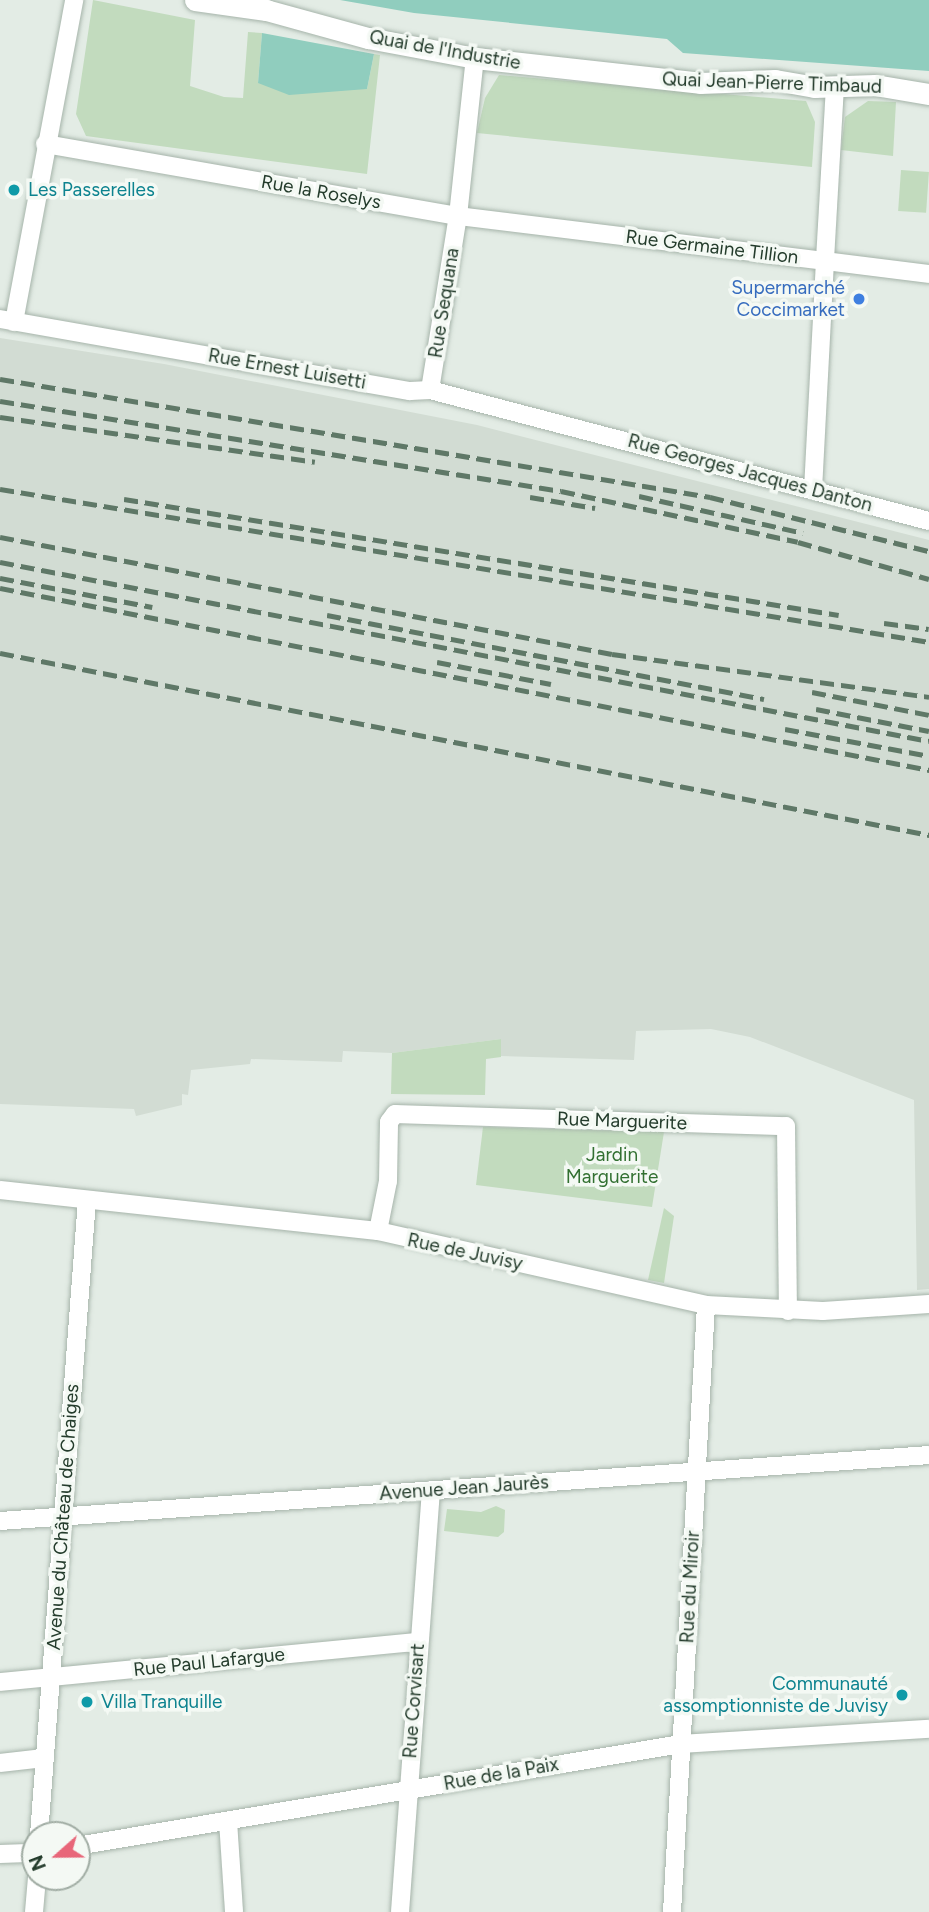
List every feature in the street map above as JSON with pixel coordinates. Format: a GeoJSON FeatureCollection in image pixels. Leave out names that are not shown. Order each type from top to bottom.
{"type":"FeatureCollection","features":[{"type":"Feature","properties":{"kind":"main road","name":"Quai de l'Industrie"},"geometry":{"type":"LineString","coordinates":[[195,0],[266,10],[333,24],[355,35],[475,58],[615,74]]}},
{"type":"Feature","properties":{"kind":"main road","name":"Quai Jean-Pierre Timbaud"},"geometry":{"type":"LineString","coordinates":[[615,74],[699,83],[775,79],[835,86],[876,85],[929,94]]}},
{"type":"Feature","properties":{"kind":"street"},"geometry":{"type":"LineString","coordinates":[[7,321],[74,0]]}},
{"type":"Feature","properties":{"kind":"street","name":"Rue Sequana"},"geometry":{"type":"LineString","coordinates":[[430,390],[458,216],[475,58]]}},
{"type":"Feature","properties":{"kind":"street"},"geometry":{"type":"LineString","coordinates":[[813,490],[835,86]]}},
{"type":"Feature","properties":{"kind":"street","name":"Rue la Roselys"},"geometry":{"type":"LineString","coordinates":[[45,144],[458,216],[599,234]]}},
{"type":"Feature","properties":{"kind":"street","name":"Rue Germaine Tillion"},"geometry":{"type":"LineString","coordinates":[[599,234],[929,274]]}},
{"type":"Feature","properties":{"kind":"street","name":"Rue Ernest Luisetti"},"geometry":{"type":"LineString","coordinates":[[7,321],[410,391],[430,390],[572,425]]}},
{"type":"Feature","properties":{"kind":"street","name":"Rue Georges Jacques Danton"},"geometry":{"type":"LineString","coordinates":[[572,425],[929,522]]}},
{"type":"Feature","properties":{"kind":"street","name":"Rue Marguerite"},"geometry":{"type":"LineString","coordinates":[[379,1231],[388,1181],[388,1122],[395,1114],[786,1126],[788,1311]]}},
{"type":"Feature","properties":{"kind":"street","name":"Rue de Juvisy"},"geometry":{"type":"LineString","coordinates":[[0,1190],[379,1231],[706,1305],[788,1311],[929,1304]]}},
{"type":"Feature","properties":{"kind":"street","name":"Avenue du Château de Chaiges"},"geometry":{"type":"LineString","coordinates":[[40,1821],[87,1200]]}},
{"type":"Feature","properties":{"kind":"street","name":"Rue du Miroir"},"geometry":{"type":"LineString","coordinates":[[672,1912],[706,1305]]}},
{"type":"Feature","properties":{"kind":"street","name":"Avenue Jean Jaurès"},"geometry":{"type":"LineString","coordinates":[[0,1521],[929,1455]]}},
{"type":"Feature","properties":{"kind":"street","name":"Rue Corvisart"},"geometry":{"type":"LineString","coordinates":[[400,1912],[431,1490]]}},
{"type":"Feature","properties":{"kind":"street","name":"Rue Paul Lafargue"},"geometry":{"type":"LineString","coordinates":[[0,1682],[418,1642]]}},
{"type":"Feature","properties":{"kind":"street","name":"Rue de la Paix"},"geometry":{"type":"LineString","coordinates":[[91,1844],[681,1744],[929,1729]]}},
{"type":"Feature","properties":{"kind":"street"},"geometry":{"type":"LineString","coordinates":[[0,1763],[44,1758]]}},
{"type":"Feature","properties":{"kind":"street"},"geometry":{"type":"LineString","coordinates":[[228,1821],[234,1912]]}},
{"type":"Feature","properties":{"kind":"street"},"geometry":{"type":"LineString","coordinates":[[0,1854],[21,1853]]}},
{"type":"Feature","properties":{"kind":"street"},"geometry":{"type":"LineString","coordinates":[[34,1912],[36,1891]]}},
{"type":"Feature","properties":{"kind":"shaded area"},"geometry":{"type":"Polygon","coordinates":[[[340,0],[929,0],[929,71],[683,53],[667,39],[414,13],[340,0]]]}},
{"type":"Feature","properties":{"kind":"shaded area"},"geometry":{"type":"Polygon","coordinates":[[[262,33],[374,54],[367,89],[289,95],[258,83],[262,33]]]}},
{"type":"Feature","properties":{"kind":"shaded area"},"geometry":{"type":"Polygon","coordinates":[[[0,338],[164,364],[477,425],[929,540],[929,1289],[917,1290],[914,1100],[750,1037],[711,1029],[636,1031],[634,1060],[501,1056],[501,1039],[392,1053],[343,1051],[342,1062],[251,1059],[250,1064],[191,1070],[188,1095],[182,1094],[182,1105],[136,1116],[134,1109],[0,1104],[0,338]]]}},
{"type":"Feature","properties":{"kind":"green space"},"geometry":{"type":"Polygon","coordinates":[[[93,0],[195,20],[190,86],[224,97],[243,98],[248,32],[262,33],[258,83],[367,89],[374,54],[380,55],[367,174],[86,136],[76,114],[93,0]]]}},
{"type":"Feature","properties":{"kind":"green space"},"geometry":{"type":"Polygon","coordinates":[[[499,75],[806,101],[815,122],[812,167],[477,133],[485,98],[499,75]]]}},
{"type":"Feature","properties":{"kind":"green space"},"geometry":{"type":"Polygon","coordinates":[[[868,101],[896,102],[893,156],[841,150],[845,117],[868,101]]]}},
{"type":"Feature","properties":{"kind":"green space"},"geometry":{"type":"Polygon","coordinates":[[[901,170],[929,172],[926,213],[898,211],[901,170]]]}},
{"type":"Feature","properties":{"kind":"green space"},"geometry":{"type":"Polygon","coordinates":[[[501,1039],[501,1057],[486,1059],[485,1095],[391,1094],[392,1053],[501,1039]]]}},
{"type":"Feature","properties":{"kind":"green space","name":"Jardin Marguerite"},"geometry":{"type":"Polygon","coordinates":[[[483,1127],[664,1132],[652,1207],[476,1185],[483,1127]]]}},
{"type":"Feature","properties":{"kind":"green space"},"geometry":{"type":"Polygon","coordinates":[[[664,1208],[674,1216],[664,1283],[648,1280],[664,1208]]]}},
{"type":"Feature","properties":{"kind":"green space"},"geometry":{"type":"Polygon","coordinates":[[[496,1506],[505,1510],[504,1532],[498,1537],[444,1531],[447,1509],[481,1512],[496,1506]]]}},
{"type":"Feature","properties":{"kind":"railway"},"geometry":{"type":"LineString","coordinates":[[0,379],[710,497],[929,551]]}},
{"type":"Feature","properties":{"kind":"railway"},"geometry":{"type":"LineString","coordinates":[[0,401],[561,491],[798,542],[929,579]]}},
{"type":"Feature","properties":{"kind":"railway"},"geometry":{"type":"LineString","coordinates":[[0,417],[315,462]]}},
{"type":"Feature","properties":{"kind":"railway"},"geometry":{"type":"LineString","coordinates":[[0,489],[929,642]]}},
{"type":"Feature","properties":{"kind":"railway"},"geometry":{"type":"LineString","coordinates":[[639,496],[803,533]]}},
{"type":"Feature","properties":{"kind":"railway"},"geometry":{"type":"LineString","coordinates":[[530,497],[595,508]]}},
{"type":"Feature","properties":{"kind":"railway"},"geometry":{"type":"LineString","coordinates":[[124,499],[839,615]]}},
{"type":"Feature","properties":{"kind":"railway"},"geometry":{"type":"LineString","coordinates":[[0,537],[612,654],[929,697]]}},
{"type":"Feature","properties":{"kind":"railway"},"geometry":{"type":"LineString","coordinates":[[0,562],[929,741]]}},
{"type":"Feature","properties":{"kind":"railway"},"geometry":{"type":"LineString","coordinates":[[0,578],[152,607]]}},
{"type":"Feature","properties":{"kind":"railway"},"geometry":{"type":"LineString","coordinates":[[0,588],[929,770]]}},
{"type":"Feature","properties":{"kind":"railway"},"geometry":{"type":"LineString","coordinates":[[327,615],[764,699]]}},
{"type":"Feature","properties":{"kind":"railway"},"geometry":{"type":"LineString","coordinates":[[884,623],[929,629]]}},
{"type":"Feature","properties":{"kind":"railway"},"geometry":{"type":"LineString","coordinates":[[0,653],[929,835]]}},
{"type":"Feature","properties":{"kind":"railway"},"geometry":{"type":"LineString","coordinates":[[437,662],[551,684]]}},
{"type":"Feature","properties":{"kind":"railway"},"geometry":{"type":"LineString","coordinates":[[812,692],[929,715]]}},
{"type":"Feature","properties":{"kind":"railway"},"geometry":{"type":"LineString","coordinates":[[816,709],[929,731]]}},
{"type":"Feature","properties":{"kind":"railway"},"geometry":{"type":"LineString","coordinates":[[785,729],[929,756]]}},
{"type":"Feature","properties":{"kind":"place","name":"Les Passerelles"},"geometry":{"type":"Point","coordinates":[14,190]}},
{"type":"Feature","properties":{"kind":"place","name":"Supermarché Coccimarket"},"geometry":{"type":"Point","coordinates":[859,299]}},
{"type":"Feature","properties":{"kind":"place","name":"Communauté assomptionniste de Juvisy"},"geometry":{"type":"Point","coordinates":[902,1695]}},
{"type":"Feature","properties":{"kind":"place","name":"Villa Tranquille"},"geometry":{"type":"Point","coordinates":[87,1702]}}]}
